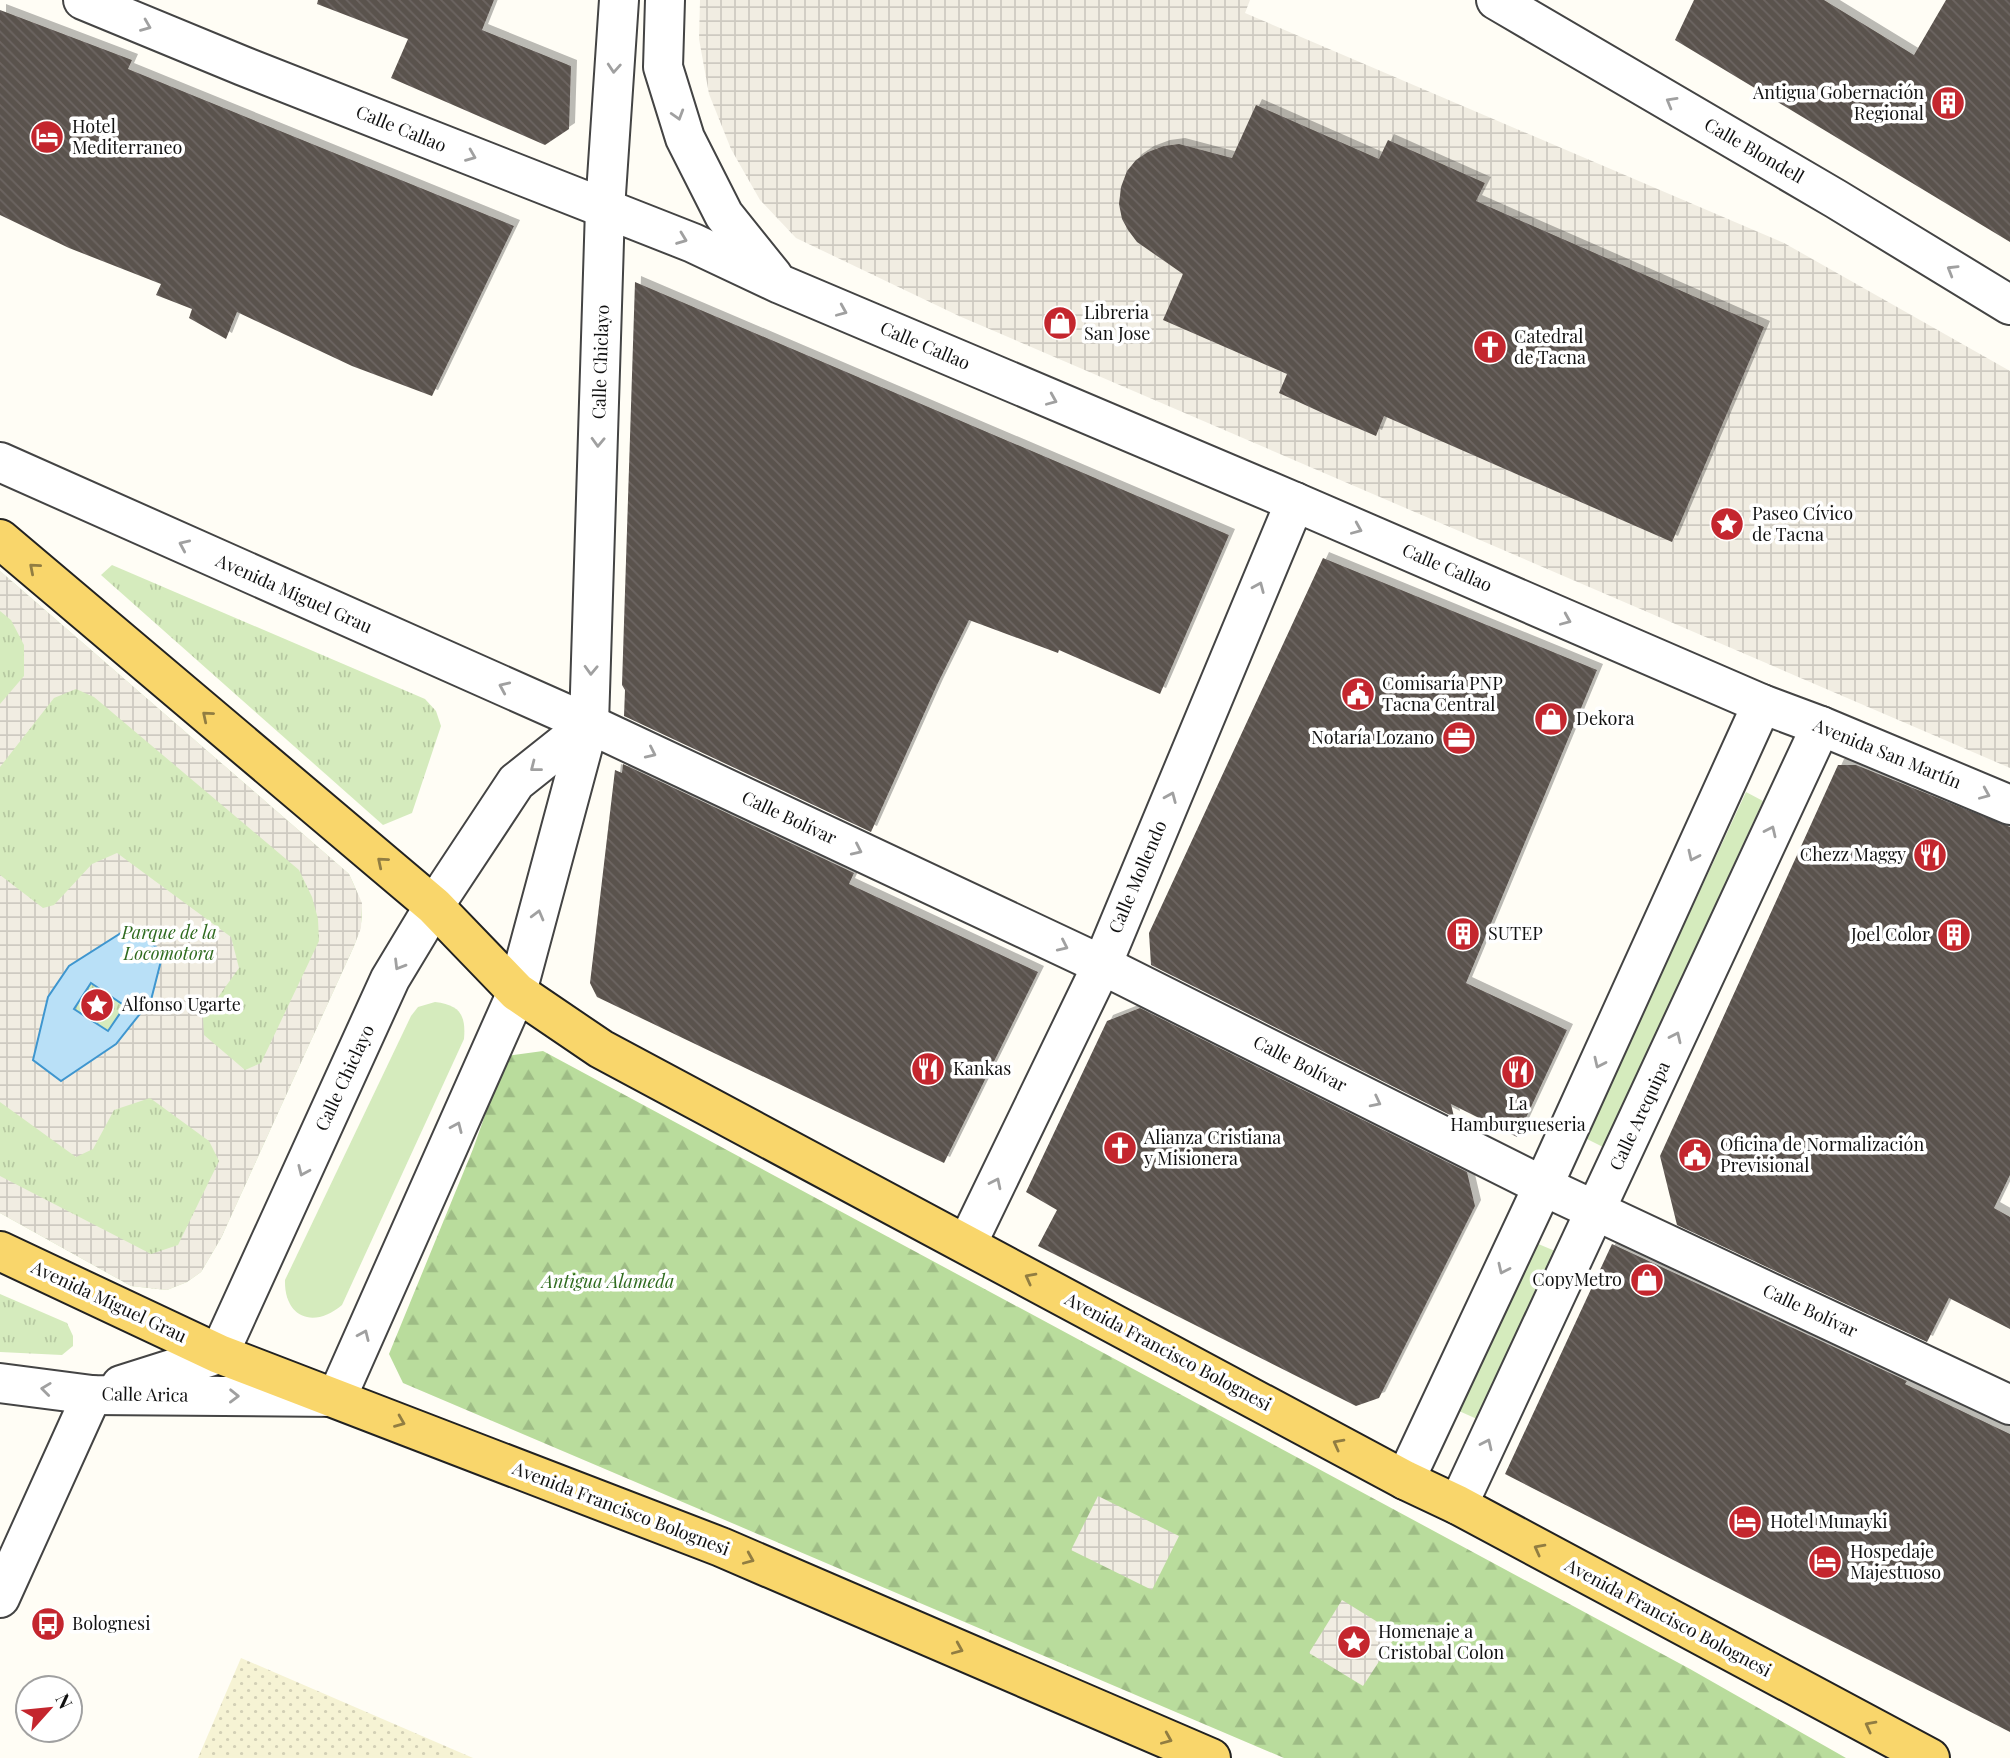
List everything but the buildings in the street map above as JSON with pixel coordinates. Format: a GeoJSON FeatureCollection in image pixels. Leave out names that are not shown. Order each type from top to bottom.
{"type":"FeatureCollection","features":[{"type":"Feature","properties":{"kind":"main road"},"geometry":{"type":"LineString","coordinates":[[0,539],[434,906]]}},
{"type":"Feature","properties":{"kind":"main road","name":"Avenida Francisco Bolognesi"},"geometry":{"type":"LineString","coordinates":[[434,906],[517,992],[601,1049],[1930,1758]]}},
{"type":"Feature","properties":{"kind":"main road","name":"Avenida Miguel Grau"},"geometry":{"type":"LineString","coordinates":[[0,1251],[219,1354]]}},
{"type":"Feature","properties":{"kind":"main road","name":"Avenida Francisco Bolognesi"},"geometry":{"type":"LineString","coordinates":[[219,1354],[337,1397],[721,1547],[1211,1758]]}},
{"type":"Feature","properties":{"kind":"street","name":"Calle Callao"},"geometry":{"type":"LineString","coordinates":[[83,0],[256,72],[693,243],[780,284],[1762,704]]}},
{"type":"Feature","properties":{"kind":"street","name":"Calle Chiclayo"},"geometry":{"type":"LineString","coordinates":[[337,1397],[517,992],[589,724],[605,209],[619,0]]}},
{"type":"Feature","properties":{"kind":"street"},"geometry":{"type":"LineString","coordinates":[[665,0],[663,67],[685,138],[724,215],[780,284]]}},
{"type":"Feature","properties":{"kind":"street","name":"Calle Blondell"},"geometry":{"type":"LineString","coordinates":[[1500,1],[2010,305]]}},
{"type":"Feature","properties":{"kind":"street","name":"Avenida Miguel Grau"},"geometry":{"type":"LineString","coordinates":[[0,462],[589,724]]}},
{"type":"Feature","properties":{"kind":"street","name":"Calle Mollendo"},"geometry":{"type":"LineString","coordinates":[[967,1244],[1102,965],[1295,502]]}},
{"type":"Feature","properties":{"kind":"street"},"geometry":{"type":"LineString","coordinates":[[1405,1480],[1543,1186],[1762,704]]}},
{"type":"Feature","properties":{"kind":"street","name":"Avenida San Martín"},"geometry":{"type":"LineString","coordinates":[[1762,704],[2010,805]]}},
{"type":"Feature","properties":{"kind":"street","name":"Calle Chiclayo"},"geometry":{"type":"LineString","coordinates":[[219,1354],[390,979],[434,906],[516,782],[589,724]]}},
{"type":"Feature","properties":{"kind":"street","name":"Calle Bolívar"},"geometry":{"type":"LineString","coordinates":[[589,724],[1102,965],[1543,1186],[2010,1405]]}},
{"type":"Feature","properties":{"kind":"street","name":"Calle Arequipa"},"geometry":{"type":"LineString","coordinates":[[1458,1506],[1821,726]]}},
{"type":"Feature","properties":{"kind":"street"},"geometry":{"type":"LineString","coordinates":[[0,1384],[92,1395],[219,1354]]}},
{"type":"Feature","properties":{"kind":"street","name":"Calle Arica"},"geometry":{"type":"LineString","coordinates":[[0,1598],[92,1395],[337,1397]]}},
{"type":"Feature","properties":{"kind":"shaded area","name":"Paseo Cívico de Tacna"},"geometry":{"type":"Polygon","coordinates":[[[700,0],[1250,0],[1245,13],[1784,243],[2010,371],[2010,768],[959,316],[796,238],[760,200],[731,149],[709,94],[699,39],[700,0]]]}},
{"type":"Feature","properties":{"kind":"shaded area"},"geometry":{"type":"Polygon","coordinates":[[[0,571],[349,874],[362,903],[361,928],[354,946],[221,1238],[201,1272],[187,1282],[167,1290],[131,1286],[0,1213],[0,1176],[151,1254],[178,1245],[219,1161],[209,1141],[150,1098],[114,1110],[93,1149],[76,1157],[0,1102],[0,875],[43,908],[54,905],[92,864],[117,853],[231,937],[239,968],[203,1018],[204,1035],[245,1070],[261,1063],[319,941],[318,919],[312,897],[299,870],[94,697],[76,689],[54,698],[0,767],[0,704],[24,676],[24,645],[11,620],[0,611],[0,571]],[[69,966],[60,1081],[151,1000],[69,966]]]}},
{"type":"Feature","properties":{"kind":"shaded area"},"geometry":{"type":"Polygon","coordinates":[[[1098,1496],[1179,1536],[1152,1590],[1071,1550],[1098,1496]]]}},
{"type":"Feature","properties":{"kind":"shaded area"},"geometry":{"type":"Polygon","coordinates":[[[1342,1600],[1397,1634],[1363,1686],[1309,1653],[1342,1600]]]}},
{"type":"Feature","properties":{"kind":"shaded area"},"geometry":{"type":"Polygon","coordinates":[[[241,1658],[473,1758],[198,1758],[241,1658]]]}},
{"type":"Feature","properties":{"kind":"green space"},"geometry":{"type":"Polygon","coordinates":[[[112,565],[425,699],[436,711],[441,726],[412,813],[383,825],[101,575],[112,565]]]}},
{"type":"Feature","properties":{"kind":"green space","name":"Parque de la Locomotora"},"geometry":{"type":"Polygon","coordinates":[[[0,571],[349,874],[362,909],[361,925],[354,946],[221,1238],[201,1272],[187,1282],[167,1290],[131,1286],[0,1213],[0,571]]]}},
{"type":"Feature","properties":{"kind":"green space"},"geometry":{"type":"Polygon","coordinates":[[[1746,792],[1763,801],[1603,1147],[1585,1138],[1746,792]]]}},
{"type":"Feature","properties":{"kind":"green space"},"geometry":{"type":"Polygon","coordinates":[[[435,1002],[444,1003],[460,1013],[464,1024],[464,1039],[342,1305],[321,1317],[303,1316],[295,1311],[290,1303],[285,1280],[411,1016],[418,1007],[435,1002]]]}},
{"type":"Feature","properties":{"kind":"green space","name":"Antigua Alameda"},"geometry":{"type":"Polygon","coordinates":[[[543,1051],[1690,1669],[1846,1758],[1284,1758],[403,1383],[389,1354],[473,1149],[506,1056],[543,1051]]]}},
{"type":"Feature","properties":{"kind":"green space"},"geometry":{"type":"Polygon","coordinates":[[[1536,1243],[1555,1251],[1477,1419],[1459,1411],[1536,1243]]]}},
{"type":"Feature","properties":{"kind":"green space"},"geometry":{"type":"Polygon","coordinates":[[[0,1294],[67,1323],[73,1336],[73,1346],[62,1355],[0,1352],[0,1294]]]}},
{"type":"Feature","properties":{"kind":"water"},"geometry":{"type":"Polygon","coordinates":[[[132,926],[163,953],[151,1000],[116,1044],[61,1081],[33,1060],[48,997],[69,966],[132,926]],[[91,983],[74,1009],[108,1031],[125,1006],[91,983]]]}},
{"type":"Feature","properties":{"kind":"place","name":"Antigua Gobernación Regional"},"geometry":{"type":"Point","coordinates":[1948,103]}},
{"type":"Feature","properties":{"kind":"place","name":"Hotel Mediterraneo"},"geometry":{"type":"Point","coordinates":[47,137]}},
{"type":"Feature","properties":{"kind":"place","name":"Libreria San Jose"},"geometry":{"type":"Point","coordinates":[1060,323]}},
{"type":"Feature","properties":{"kind":"place","name":"Catedral de Tacna"},"geometry":{"type":"Point","coordinates":[1490,347]}},
{"type":"Feature","properties":{"kind":"place","name":"Paseo Cívico de Tacna"},"geometry":{"type":"Point","coordinates":[1727,524]}},
{"type":"Feature","properties":{"kind":"place","name":"Comisaría PNP Tacna Central"},"geometry":{"type":"Point","coordinates":[1358,694]}},
{"type":"Feature","properties":{"kind":"place","name":"Dekora"},"geometry":{"type":"Point","coordinates":[1551,719]}},
{"type":"Feature","properties":{"kind":"place","name":"Notaría Lozano"},"geometry":{"type":"Point","coordinates":[1459,738]}},
{"type":"Feature","properties":{"kind":"place","name":"Chezz Maggy"},"geometry":{"type":"Point","coordinates":[1930,855]}},
{"type":"Feature","properties":{"kind":"place","name":"SUTEP"},"geometry":{"type":"Point","coordinates":[1463,934]}},
{"type":"Feature","properties":{"kind":"place","name":"Joel Color"},"geometry":{"type":"Point","coordinates":[1954,935]}},
{"type":"Feature","properties":{"kind":"place","name":"Alfonso Ugarte"},"geometry":{"type":"Point","coordinates":[97,1005]}},
{"type":"Feature","properties":{"kind":"place","name":"Kankas"},"geometry":{"type":"Point","coordinates":[928,1069]}},
{"type":"Feature","properties":{"kind":"place","name":"La Hamburgueseria"},"geometry":{"type":"Point","coordinates":[1518,1072]}},
{"type":"Feature","properties":{"kind":"place","name":"Alianza Cristiana y Misionera"},"geometry":{"type":"Point","coordinates":[1120,1148]}},
{"type":"Feature","properties":{"kind":"place","name":"Oficina de Normalización Previsional"},"geometry":{"type":"Point","coordinates":[1695,1155]}},
{"type":"Feature","properties":{"kind":"place","name":"CopyMetro"},"geometry":{"type":"Point","coordinates":[1647,1280]}},
{"type":"Feature","properties":{"kind":"place","name":"Hotel Munayki"},"geometry":{"type":"Point","coordinates":[1745,1522]}},
{"type":"Feature","properties":{"kind":"place","name":"Hospedaje Majestuoso"},"geometry":{"type":"Point","coordinates":[1825,1562]}},
{"type":"Feature","properties":{"kind":"place","name":"Bolognesi"},"geometry":{"type":"Point","coordinates":[48,1624]}},
{"type":"Feature","properties":{"kind":"place","name":"Homenaje a Cristobal Colon"},"geometry":{"type":"Point","coordinates":[1354,1642]}}]}
